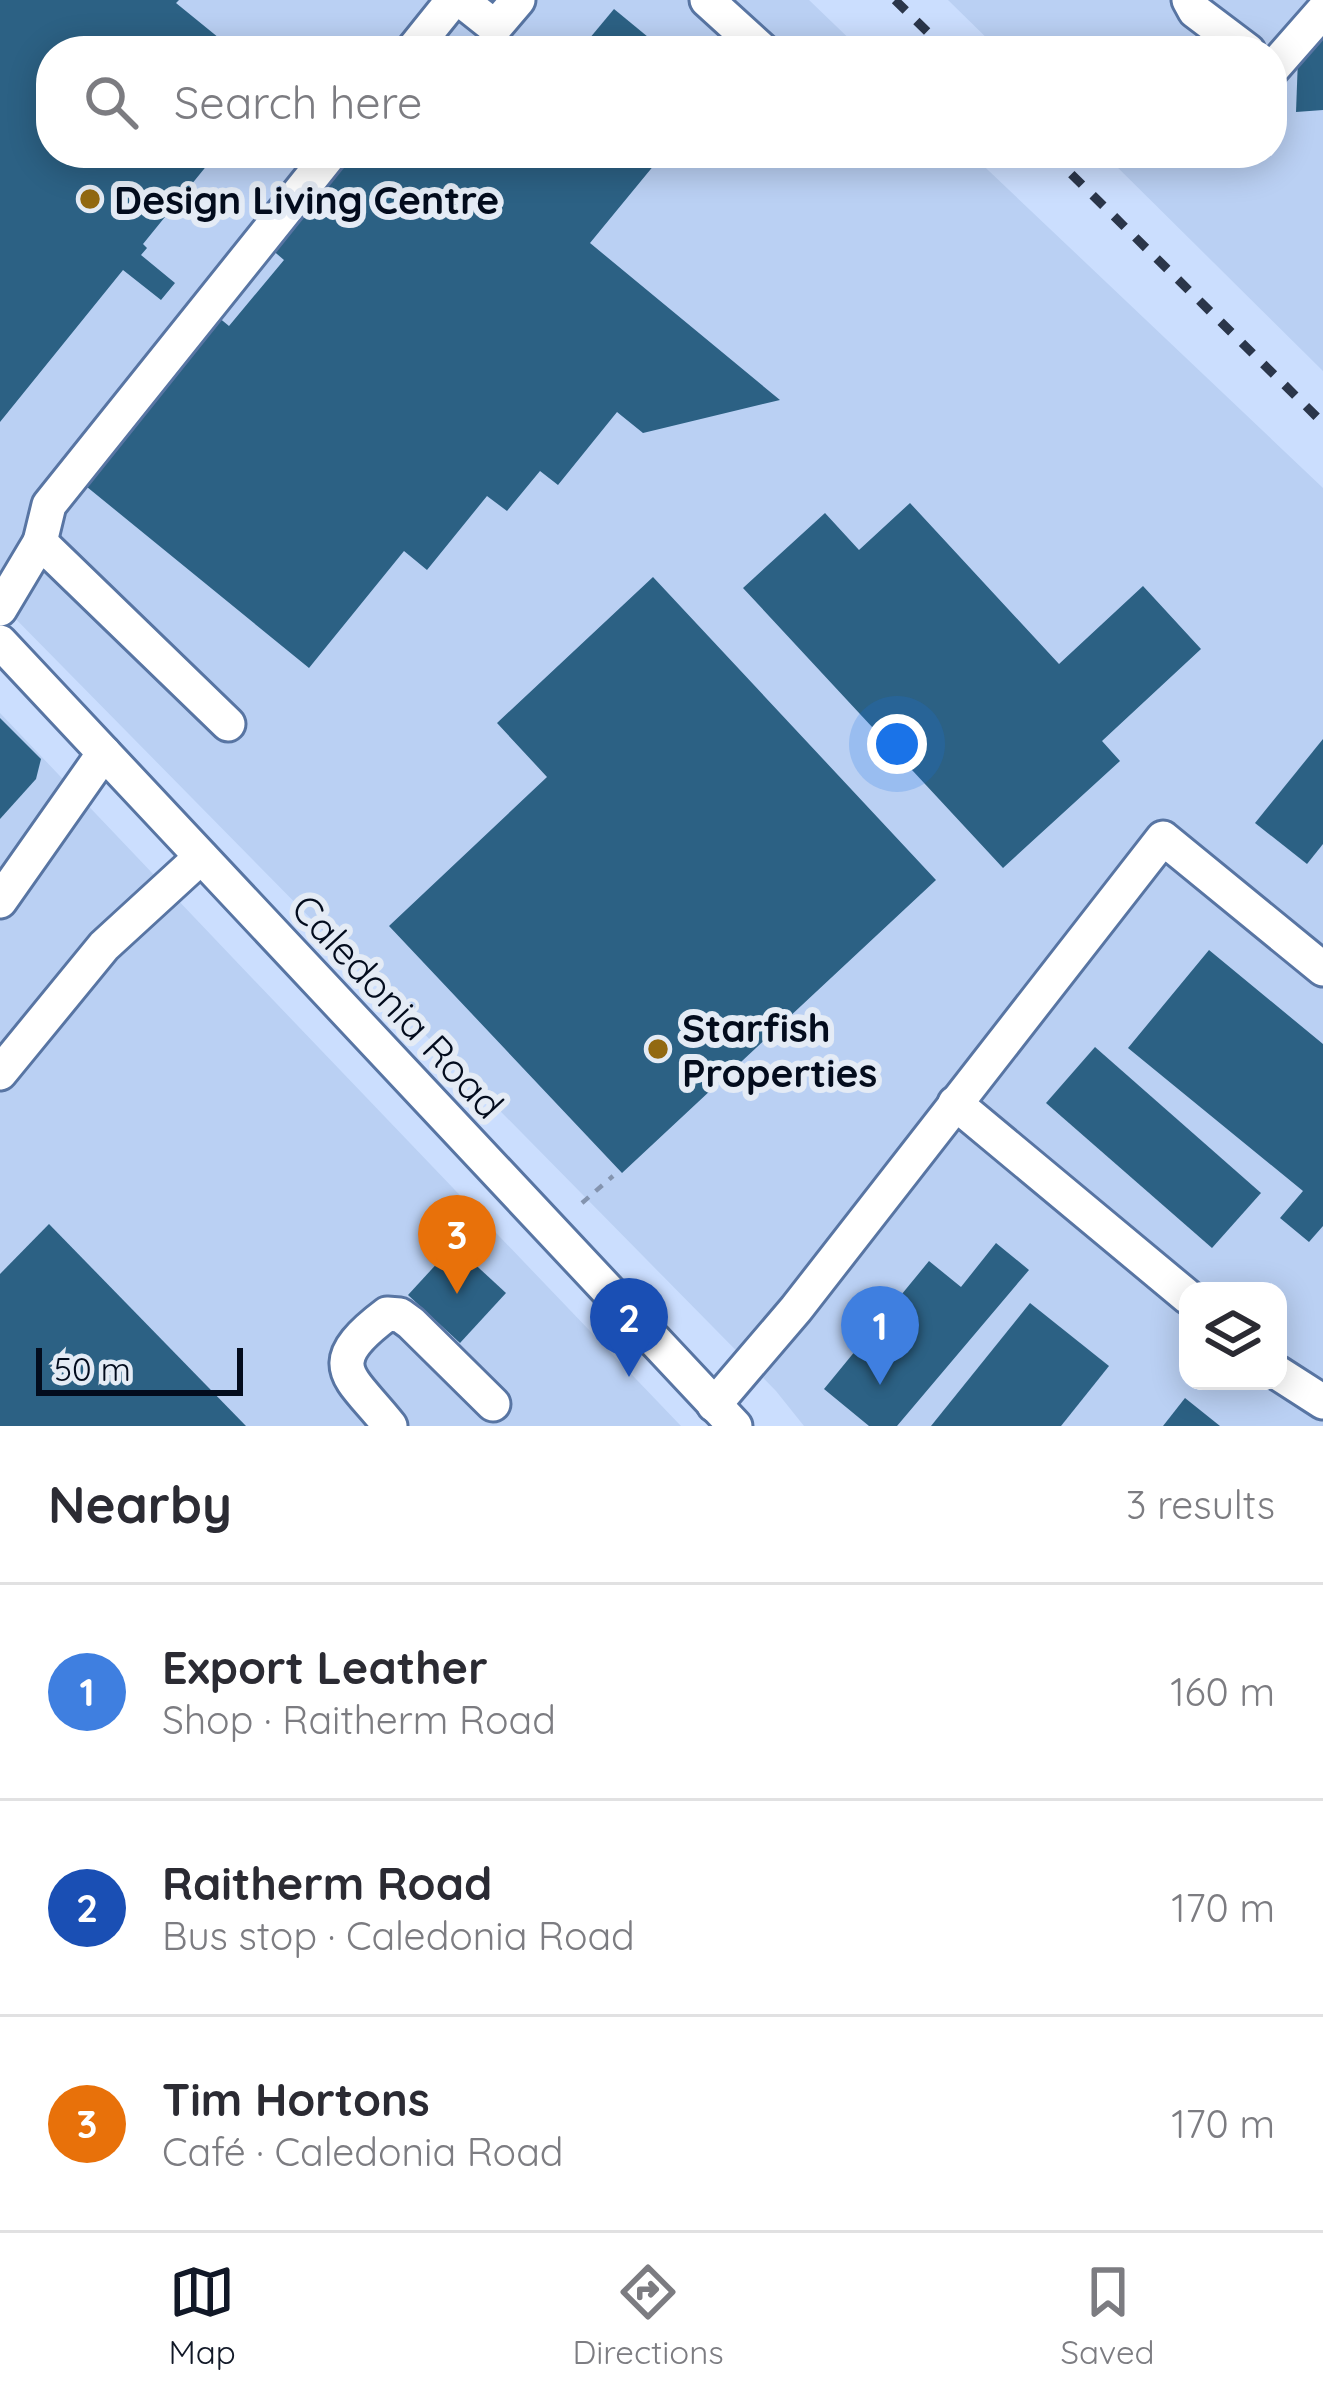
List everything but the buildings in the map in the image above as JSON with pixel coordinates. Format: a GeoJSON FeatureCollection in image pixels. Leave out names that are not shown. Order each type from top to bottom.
{"type":"FeatureCollection","features":[{"type":"Feature","properties":{"kind":"street"},"geometry":{"type":"LineString","coordinates":[[425,36],[457,0],[495,27],[518,0]]}},
{"type":"Feature","properties":{"kind":"street"},"geometry":{"type":"LineString","coordinates":[[707,0],[747,36]]}},
{"type":"Feature","properties":{"kind":"street"},"geometry":{"type":"LineString","coordinates":[[1189,0],[1229,36]]}},
{"type":"Feature","properties":{"kind":"street"},"geometry":{"type":"LineString","coordinates":[[1287,52],[1323,11]]}},
{"type":"Feature","properties":{"kind":"street"},"geometry":{"type":"LineString","coordinates":[[0,610],[40,542],[49,505],[319,168]]}},
{"type":"Feature","properties":{"kind":"street"},"geometry":{"type":"LineString","coordinates":[[40,542],[228,724]]}},
{"type":"Feature","properties":{"kind":"street","name":"Caledonia Road"},"geometry":{"type":"LineString","coordinates":[[0,642],[725,1415]]}},
{"type":"Feature","properties":{"kind":"street"},"geometry":{"type":"LineString","coordinates":[[0,901],[104,753]]}},
{"type":"Feature","properties":{"kind":"street"},"geometry":{"type":"LineString","coordinates":[[725,1415],[796,1309],[1163,838],[1323,969]]}},
{"type":"Feature","properties":{"kind":"street"},"geometry":{"type":"LineString","coordinates":[[0,1073],[104,946],[201,857]]}},
{"type":"Feature","properties":{"kind":"street"},"geometry":{"type":"LineString","coordinates":[[955,1103],[1179,1290]]}},
{"type":"Feature","properties":{"kind":"street"},"geometry":{"type":"LineString","coordinates":[[390,1426],[346,1375],[346,1360],[371,1326],[387,1314],[411,1323],[493,1404]]}},
{"type":"Feature","properties":{"kind":"street"},"geometry":{"type":"LineString","coordinates":[[1287,1378],[1323,1402]]}},
{"type":"Feature","properties":{"kind":"path"},"geometry":{"type":"LineString","coordinates":[[583,1203],[613,1176]]}},
{"type":"Feature","properties":{"kind":"shaded area"},"geometry":{"type":"Polygon","coordinates":[[[0,0],[809,0],[846,36],[36,36],[36,168],[986,168],[1323,488],[1323,1426],[804,1426],[776,1391],[0,603],[0,0]]]}},
{"type":"Feature","properties":{"kind":"shaded area"},"geometry":{"type":"Polygon","coordinates":[[[948,0],[1323,0],[1323,371],[1118,168],[1287,168],[1287,36],[985,36],[948,0]]]}},
{"type":"Feature","properties":{"kind":"shaded area"},"geometry":{"type":"Polygon","coordinates":[[[0,713],[252,978],[681,1426],[0,1426],[0,713]]]}},
{"type":"Feature","properties":{"kind":"railway"},"geometry":{"type":"LineString","coordinates":[[895,0],[932,36]]}},
{"type":"Feature","properties":{"kind":"railway"},"geometry":{"type":"LineString","coordinates":[[1065,168],[1323,423]]}},
{"type":"Feature","properties":{"kind":"place","name":"Design Living Centre"},"geometry":{"type":"Point","coordinates":[90,199]}},
{"type":"Feature","properties":{"kind":"place","name":"Starfish Properties"},"geometry":{"type":"Point","coordinates":[658,1049]}},
{"type":"Feature","properties":{"kind":"place","name":"Tim Hortons"},"geometry":{"type":"Point","coordinates":[457,1294]}},
{"type":"Feature","properties":{"kind":"place","name":"Raitherm Road"},"geometry":{"type":"Point","coordinates":[629,1377]}},
{"type":"Feature","properties":{"kind":"place","name":"Export Leather"},"geometry":{"type":"Point","coordinates":[880,1385]}}]}
